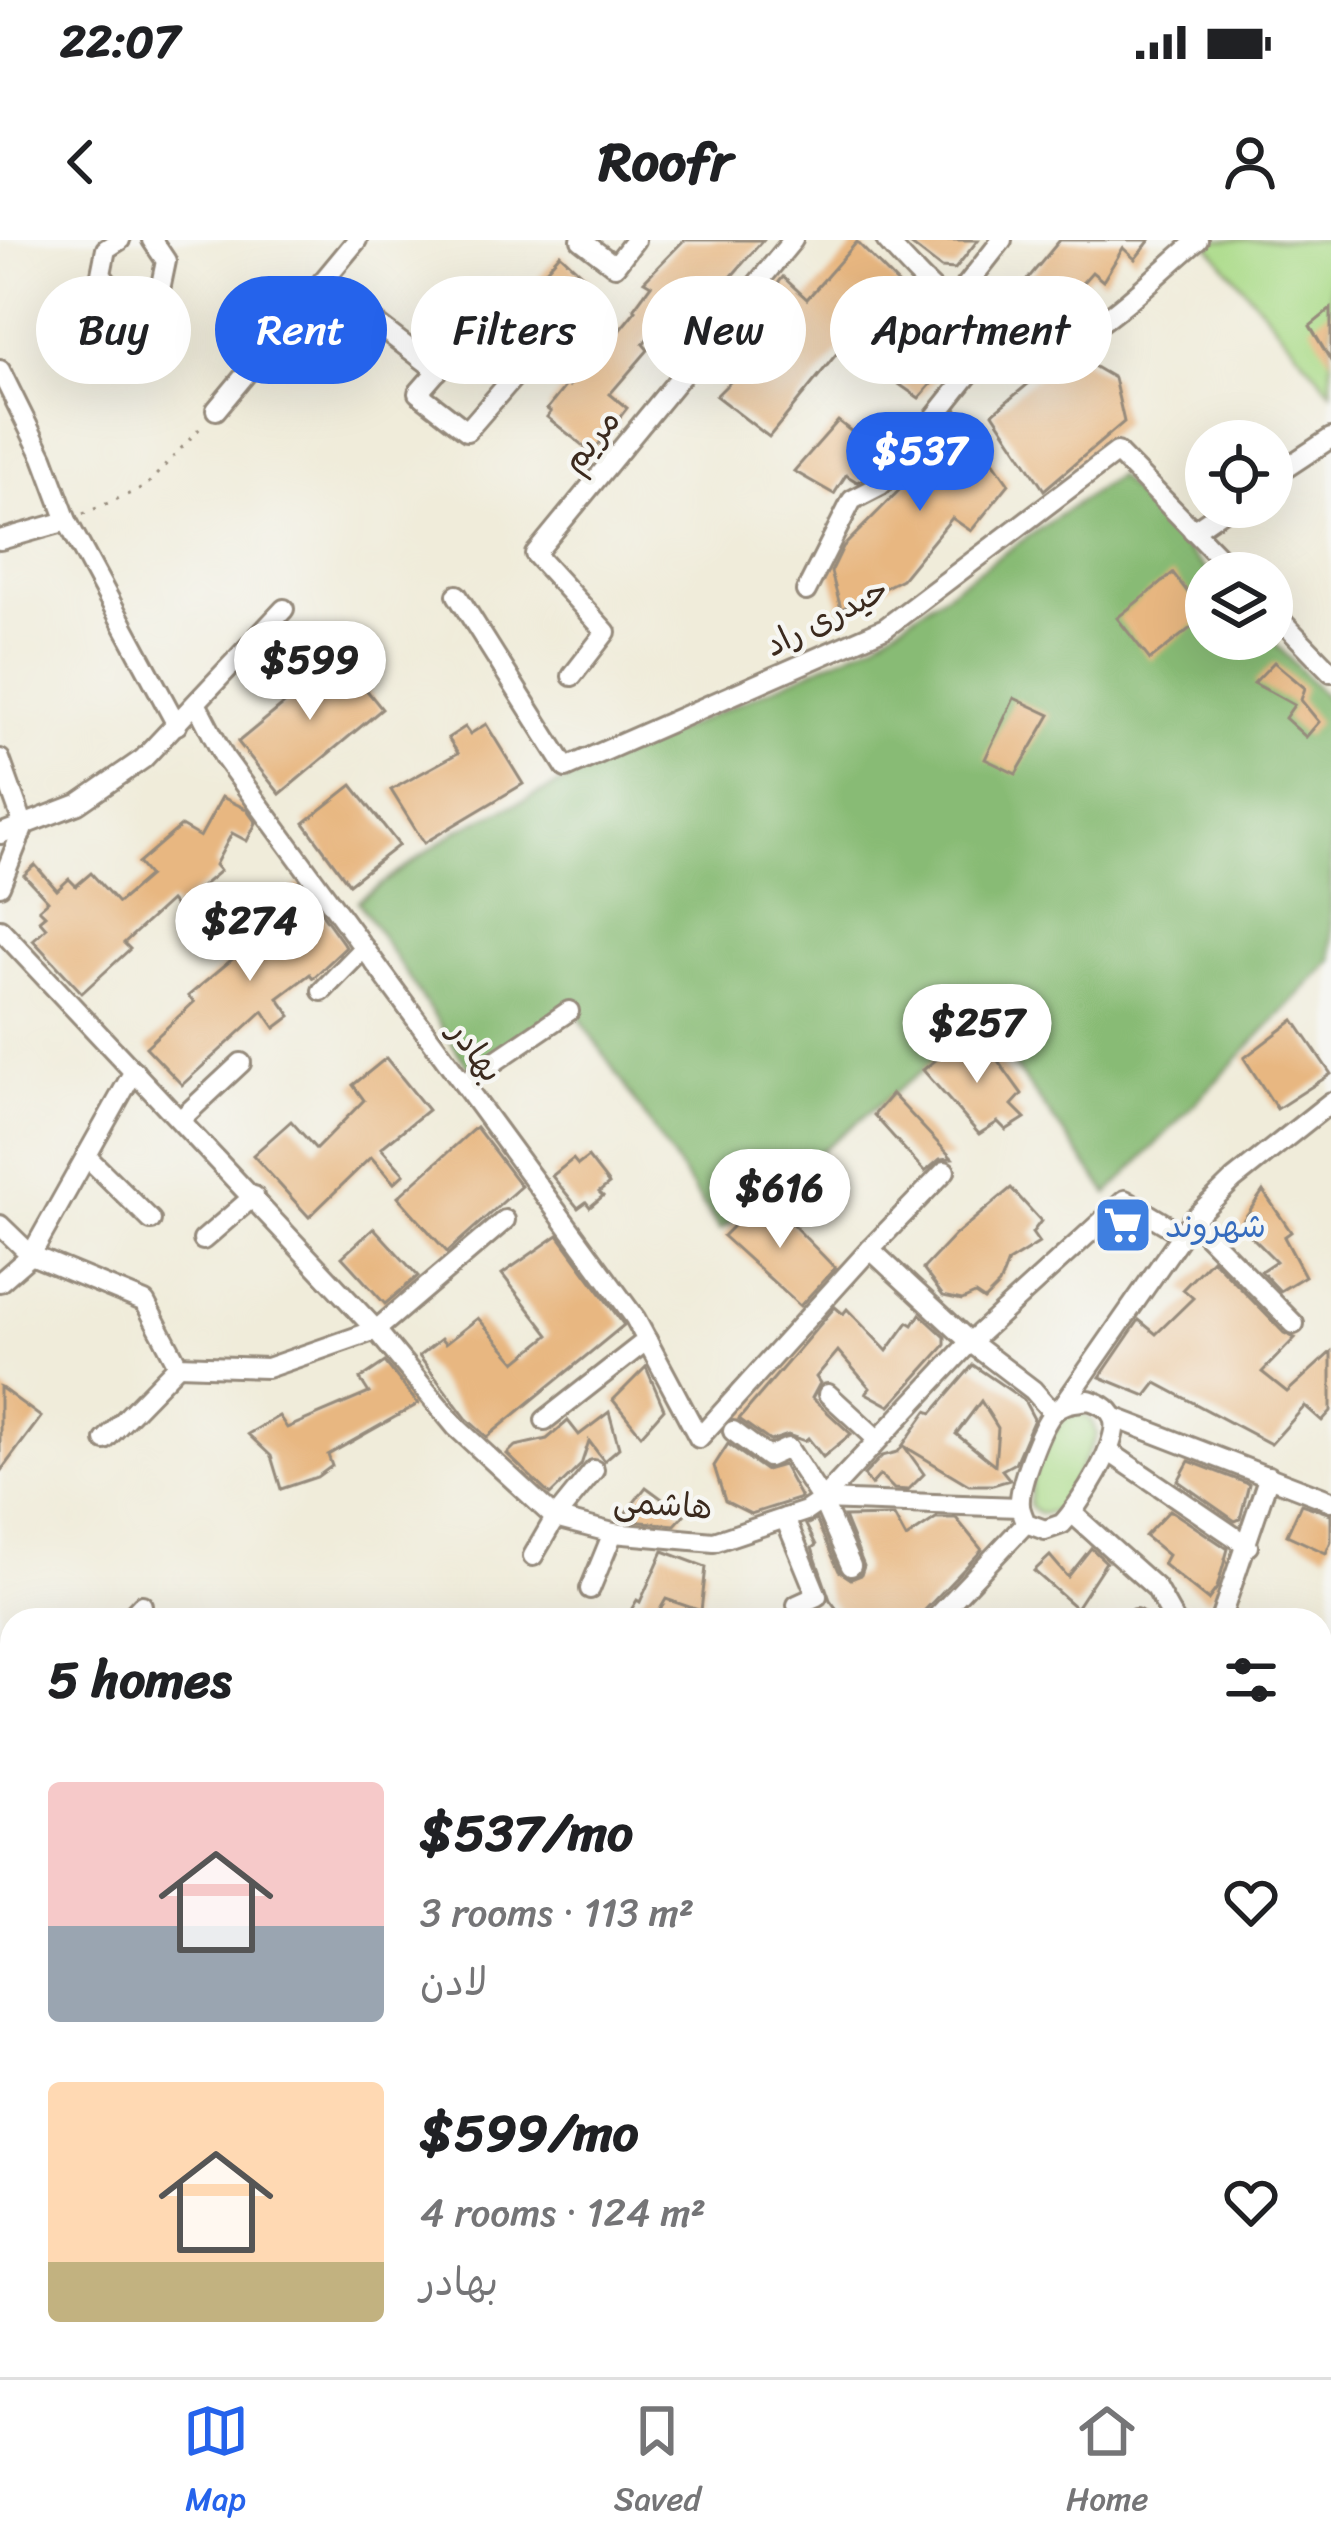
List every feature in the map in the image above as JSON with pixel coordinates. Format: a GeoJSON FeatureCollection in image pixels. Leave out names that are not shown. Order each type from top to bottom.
{"type":"FeatureCollection","features":[{"type":"Feature","properties":{"kind":"street"},"geometry":{"type":"LineString","coordinates":[[108,243],[101,274],[116,295],[140,300],[161,285],[166,261],[152,240]]}},
{"type":"Feature","properties":{"kind":"street"},"geometry":{"type":"LineString","coordinates":[[327,276],[357,240]]}},
{"type":"Feature","properties":{"kind":"street"},"geometry":{"type":"LineString","coordinates":[[581,240],[615,266],[635,240]]}},
{"type":"Feature","properties":{"kind":"street","name":"مریم"},"geometry":{"type":"LineString","coordinates":[[572,676],[606,632],[535,554],[793,240]]}},
{"type":"Feature","properties":{"kind":"street"},"geometry":{"type":"LineString","coordinates":[[886,240],[918,276]]}},
{"type":"Feature","properties":{"kind":"street"},"geometry":{"type":"LineString","coordinates":[[974,276],[1002,240]]}},
{"type":"Feature","properties":{"kind":"street"},"geometry":{"type":"LineString","coordinates":[[1112,312],[1198,240]]}},
{"type":"Feature","properties":{"kind":"street"},"geometry":{"type":"LineString","coordinates":[[387,332],[411,350]]}},
{"type":"Feature","properties":{"kind":"street"},"geometry":{"type":"LineString","coordinates":[[464,339],[512,379],[467,431],[418,393],[438,371],[464,339]]}},
{"type":"Feature","properties":{"kind":"street"},"geometry":{"type":"LineString","coordinates":[[0,370],[43,458],[67,521],[177,725]]}},
{"type":"Feature","properties":{"kind":"street"},"geometry":{"type":"LineString","coordinates":[[216,410],[238,384]]}},
{"type":"Feature","properties":{"kind":"street"},"geometry":{"type":"LineString","coordinates":[[806,591],[852,500],[881,485],[961,384]]}},
{"type":"Feature","properties":{"kind":"street"},"geometry":{"type":"LineString","coordinates":[[1293,464],[1331,438]]}},
{"type":"Feature","properties":{"kind":"street","name":"حیدری راد"},"geometry":{"type":"LineString","coordinates":[[457,595],[566,768],[885,628],[1117,452],[1214,552]]}},
{"type":"Feature","properties":{"kind":"street"},"geometry":{"type":"LineString","coordinates":[[0,540],[67,521]]}},
{"type":"Feature","properties":{"kind":"street"},"geometry":{"type":"LineString","coordinates":[[1193,531],[1197,528]]}},
{"type":"Feature","properties":{"kind":"street"},"geometry":{"type":"LineString","coordinates":[[0,835],[78,804],[118,778],[197,705],[284,609]]}},
{"type":"Feature","properties":{"kind":"street"},"geometry":{"type":"LineString","coordinates":[[1293,633],[1331,672]]}},
{"type":"Feature","properties":{"kind":"street","name":"بهادر"},"geometry":{"type":"LineString","coordinates":[[197,705],[224,757],[635,1318],[699,1438],[870,1249]]}},
{"type":"Feature","properties":{"kind":"street"},"geometry":{"type":"LineString","coordinates":[[0,759],[24,826],[0,886]]}},
{"type":"Feature","properties":{"kind":"street","name":"هاشمی"},"geometry":{"type":"LineString","coordinates":[[0,929],[254,1196],[376,1330],[456,1427],[555,1518],[613,1533],[715,1542],[822,1500],[1023,1515],[1046,1530],[1062,1525],[1072,1513]]}},
{"type":"Feature","properties":{"kind":"street"},"geometry":{"type":"LineString","coordinates":[[322,991],[364,948]]}},
{"type":"Feature","properties":{"kind":"street"},"geometry":{"type":"LineString","coordinates":[[463,1083],[569,1011]]}},
{"type":"Feature","properties":{"kind":"street"},"geometry":{"type":"LineString","coordinates":[[181,1119],[242,1063]]}},
{"type":"Feature","properties":{"kind":"street"},"geometry":{"type":"LineString","coordinates":[[0,1282],[31,1255],[134,1070]]}},
{"type":"Feature","properties":{"kind":"street"},"geometry":{"type":"LineString","coordinates":[[944,1608],[1023,1515],[1022,1488],[1059,1408],[1186,1227],[1233,1180],[1331,1102]]}},
{"type":"Feature","properties":{"kind":"street"},"geometry":{"type":"LineString","coordinates":[[86,1156],[151,1220]]}},
{"type":"Feature","properties":{"kind":"street"},"geometry":{"type":"LineString","coordinates":[[945,1172],[870,1249],[970,1342],[1059,1408],[1089,1400],[1103,1405],[1113,1418],[1115,1433],[1072,1513],[1156,1588],[1167,1608]]}},
{"type":"Feature","properties":{"kind":"street"},"geometry":{"type":"LineString","coordinates":[[203,1240],[254,1196]]}},
{"type":"Feature","properties":{"kind":"street"},"geometry":{"type":"LineString","coordinates":[[822,1500],[970,1342],[1125,1200],[1186,1227],[1294,1324]]}},
{"type":"Feature","properties":{"kind":"street"},"geometry":{"type":"LineString","coordinates":[[105,1440],[178,1365],[267,1368],[376,1330],[505,1220]]}},
{"type":"Feature","properties":{"kind":"street"},"geometry":{"type":"LineString","coordinates":[[0,1225],[31,1255],[145,1301],[178,1365]]}},
{"type":"Feature","properties":{"kind":"street"},"geometry":{"type":"LineString","coordinates":[[545,1420],[646,1340]]}},
{"type":"Feature","properties":{"kind":"street"},"geometry":{"type":"LineString","coordinates":[[828,1394],[877,1439]]}},
{"type":"Feature","properties":{"kind":"street"},"geometry":{"type":"LineString","coordinates":[[1113,1418],[1331,1501]]}},
{"type":"Feature","properties":{"kind":"street"},"geometry":{"type":"LineString","coordinates":[[733,1431],[768,1457],[788,1448],[822,1500],[851,1566]]}},
{"type":"Feature","properties":{"kind":"street"},"geometry":{"type":"LineString","coordinates":[[1108,1451],[1248,1546]]}},
{"type":"Feature","properties":{"kind":"street"},"geometry":{"type":"LineString","coordinates":[[533,1556],[555,1518],[594,1471]]}},
{"type":"Feature","properties":{"kind":"street"},"geometry":{"type":"LineString","coordinates":[[1225,1608],[1269,1476]]}},
{"type":"Feature","properties":{"kind":"street"},"geometry":{"type":"LineString","coordinates":[[785,1518],[817,1596],[797,1605]]}},
{"type":"Feature","properties":{"kind":"street"},"geometry":{"type":"LineString","coordinates":[[590,1589],[613,1533]]}},
{"type":"Feature","properties":{"kind":"path"},"geometry":{"type":"LineString","coordinates":[[67,521],[145,487],[216,410]]}},
{"type":"Feature","properties":{"kind":"green space"},"geometry":{"type":"Polygon","coordinates":[[[1216,240],[1331,240],[1331,391],[1209,246],[1216,240]]]}},
{"type":"Feature","properties":{"kind":"green space"},"geometry":{"type":"Polygon","coordinates":[[[1117,476],[1189,552],[1185,552],[1185,660],[1291,660],[1331,703],[1331,961],[1108,1194],[983,1023],[720,1230],[572,1006],[471,1072],[358,901],[458,830],[874,642],[1117,476]]]}},
{"type":"Feature","properties":{"kind":"green space"},"geometry":{"type":"Polygon","coordinates":[[[1081,1413],[1091,1420],[1097,1435],[1059,1511],[1039,1514],[1030,1507],[1030,1496],[1040,1459],[1066,1416],[1081,1413]]]}},
{"type":"Feature","properties":{"kind":"building"},"geometry":{"type":"Polygon","coordinates":[[[684,240],[763,240],[732,276],[649,276],[684,240]]]}},
{"type":"Feature","properties":{"kind":"building"},"geometry":{"type":"Polygon","coordinates":[[[905,240],[978,240],[955,269],[941,268],[905,240]]]}},
{"type":"Feature","properties":{"kind":"building"},"geometry":{"type":"Polygon","coordinates":[[[1060,240],[1150,240],[1135,259],[1123,248],[1106,276],[1092,272],[1088,276],[1030,276],[1060,240]]]}},
{"type":"Feature","properties":{"kind":"building"},"geometry":{"type":"Polygon","coordinates":[[[857,242],[890,276],[830,276],[830,362],[769,437],[716,396],[728,384],[806,384],[807,299],[857,242]]]}},
{"type":"Feature","properties":{"kind":"building"},"geometry":{"type":"Polygon","coordinates":[[[560,254],[584,276],[540,276],[560,254]]]}},
{"type":"Feature","properties":{"kind":"building"},"geometry":{"type":"Polygon","coordinates":[[[642,297],[642,357],[610,394],[627,408],[592,453],[547,417],[551,412],[547,409],[567,384],[618,384],[618,332],[642,297]]]}},
{"type":"Feature","properties":{"kind":"building"},"geometry":{"type":"Polygon","coordinates":[[[1331,309],[1331,361],[1310,326],[1331,309]]]}},
{"type":"Feature","properties":{"kind":"building"},"geometry":{"type":"Polygon","coordinates":[[[1112,377],[1124,422],[1044,490],[993,413],[1028,384],[1112,384],[1112,377]]]}},
{"type":"Feature","properties":{"kind":"building"},"geometry":{"type":"Polygon","coordinates":[[[899,384],[931,384],[919,398],[899,384]]]}},
{"type":"Feature","properties":{"kind":"building"},"geometry":{"type":"Polygon","coordinates":[[[957,410],[1009,484],[971,531],[952,518],[902,579],[841,609],[831,572],[843,547],[945,444],[935,439],[957,410]]]}},
{"type":"Feature","properties":{"kind":"building"},"geometry":{"type":"Polygon","coordinates":[[[838,421],[885,458],[872,474],[857,482],[846,475],[834,494],[794,471],[838,421]]]}},
{"type":"Feature","properties":{"kind":"building"},"geometry":{"type":"Polygon","coordinates":[[[1173,573],[1185,589],[1185,632],[1150,660],[1117,618],[1173,573]]]}},
{"type":"Feature","properties":{"kind":"building"},"geometry":{"type":"Polygon","coordinates":[[[335,651],[382,709],[280,794],[238,742],[294,696],[288,689],[335,651]]]}},
{"type":"Feature","properties":{"kind":"building"},"geometry":{"type":"Polygon","coordinates":[[[1274,662],[1305,688],[1301,700],[1319,722],[1306,737],[1285,718],[1294,705],[1254,683],[1274,662]]]}},
{"type":"Feature","properties":{"kind":"building"},"geometry":{"type":"Polygon","coordinates":[[[1014,698],[1050,715],[1016,774],[985,759],[1014,698]]]}},
{"type":"Feature","properties":{"kind":"building"},"geometry":{"type":"Polygon","coordinates":[[[486,724],[523,784],[424,843],[391,790],[458,753],[448,738],[465,727],[470,734],[486,724]]]}},
{"type":"Feature","properties":{"kind":"building"},"geometry":{"type":"Polygon","coordinates":[[[352,785],[399,845],[349,884],[304,823],[352,785]]]}},
{"type":"Feature","properties":{"kind":"building"},"geometry":{"type":"Polygon","coordinates":[[[222,797],[246,809],[256,823],[247,841],[232,833],[215,865],[220,871],[176,908],[170,901],[124,943],[130,949],[82,993],[33,940],[46,928],[39,920],[45,915],[39,909],[48,901],[24,875],[35,865],[57,890],[69,879],[76,886],[91,873],[118,903],[149,876],[138,863],[181,826],[200,837],[222,797]]]}},
{"type":"Feature","properties":{"kind":"building"},"geometry":{"type":"Polygon","coordinates":[[[300,883],[346,947],[313,978],[310,974],[278,998],[291,1016],[275,1028],[263,1011],[182,1085],[146,1047],[194,1002],[188,996],[253,942],[245,931],[300,883]]]}},
{"type":"Feature","properties":{"kind":"building"},"geometry":{"type":"Polygon","coordinates":[[[1294,1020],[1331,1074],[1277,1109],[1244,1058],[1294,1020]]]}},
{"type":"Feature","properties":{"kind":"building"},"geometry":{"type":"Polygon","coordinates":[[[963,1038],[977,1051],[986,1044],[1022,1094],[1012,1105],[1025,1118],[1006,1130],[998,1122],[979,1134],[923,1070],[963,1038]]]}},
{"type":"Feature","properties":{"kind":"building"},"geometry":{"type":"Polygon","coordinates":[[[386,1058],[428,1110],[381,1148],[404,1174],[394,1183],[371,1157],[309,1217],[253,1155],[291,1121],[316,1149],[364,1100],[353,1085],[386,1058]]]}},
{"type":"Feature","properties":{"kind":"building"},"geometry":{"type":"Polygon","coordinates":[[[892,1094],[952,1158],[940,1159],[925,1172],[874,1115],[892,1094]]]}},
{"type":"Feature","properties":{"kind":"building"},"geometry":{"type":"Polygon","coordinates":[[[476,1127],[521,1186],[447,1252],[398,1197],[476,1127]]]}},
{"type":"Feature","properties":{"kind":"building"},"geometry":{"type":"Polygon","coordinates":[[[588,1157],[609,1184],[590,1207],[586,1202],[578,1208],[552,1176],[573,1159],[578,1165],[588,1157]]]}},
{"type":"Feature","properties":{"kind":"building"},"geometry":{"type":"Polygon","coordinates":[[[1011,1188],[1041,1221],[1032,1233],[1039,1243],[1008,1262],[999,1285],[984,1300],[975,1294],[962,1300],[943,1296],[923,1269],[1011,1188]]]}},
{"type":"Feature","properties":{"kind":"building"},"geometry":{"type":"Polygon","coordinates":[[[1263,1191],[1291,1232],[1284,1237],[1305,1276],[1280,1291],[1261,1271],[1276,1261],[1240,1225],[1263,1191]]]}},
{"type":"Feature","properties":{"kind":"building"},"geometry":{"type":"Polygon","coordinates":[[[764,1195],[835,1268],[800,1306],[723,1236],[764,1195]]]}},
{"type":"Feature","properties":{"kind":"building"},"geometry":{"type":"Polygon","coordinates":[[[374,1228],[418,1276],[385,1304],[342,1257],[374,1228]]]}},
{"type":"Feature","properties":{"kind":"building"},"geometry":{"type":"Polygon","coordinates":[[[558,1235],[624,1325],[487,1437],[466,1418],[419,1356],[441,1339],[445,1344],[478,1318],[516,1362],[549,1335],[502,1274],[558,1235]]]}},
{"type":"Feature","properties":{"kind":"building"},"geometry":{"type":"Polygon","coordinates":[[[1212,1259],[1284,1333],[1295,1338],[1262,1372],[1287,1392],[1331,1352],[1331,1411],[1322,1421],[1305,1406],[1271,1444],[1156,1383],[1146,1396],[1100,1377],[1139,1320],[1156,1334],[1193,1298],[1183,1289],[1212,1259]]]}},
{"type":"Feature","properties":{"kind":"building"},"geometry":{"type":"Polygon","coordinates":[[[835,1307],[843,1314],[847,1309],[887,1351],[908,1322],[913,1325],[920,1314],[945,1337],[945,1345],[890,1406],[866,1393],[870,1388],[838,1351],[816,1377],[820,1383],[812,1398],[851,1434],[823,1457],[808,1438],[788,1435],[770,1441],[739,1419],[835,1307]]]}},
{"type":"Feature","properties":{"kind":"building"},"geometry":{"type":"Polygon","coordinates":[[[385,1362],[418,1404],[328,1455],[332,1466],[317,1477],[281,1489],[271,1456],[248,1434],[279,1416],[287,1428],[369,1393],[360,1379],[385,1362]]]}},
{"type":"Feature","properties":{"kind":"building"},"geometry":{"type":"Polygon","coordinates":[[[973,1365],[1024,1400],[1034,1419],[1015,1463],[1002,1470],[1010,1480],[969,1485],[904,1446],[924,1474],[908,1490],[894,1489],[880,1475],[871,1485],[864,1475],[882,1456],[898,1452],[927,1411],[932,1413],[973,1365]],[[981,1401],[956,1434],[995,1465],[998,1428],[981,1401]]]}},
{"type":"Feature","properties":{"kind":"building"},"geometry":{"type":"Polygon","coordinates":[[[646,1367],[664,1409],[641,1435],[613,1400],[646,1367]]]}},
{"type":"Feature","properties":{"kind":"building"},"geometry":{"type":"Polygon","coordinates":[[[0,1387],[41,1417],[0,1472],[0,1387]]]}},
{"type":"Feature","properties":{"kind":"building"},"geometry":{"type":"Polygon","coordinates":[[[609,1412],[619,1448],[604,1461],[589,1441],[581,1465],[550,1495],[507,1454],[515,1446],[547,1439],[568,1421],[579,1435],[609,1412]]]}},
{"type":"Feature","properties":{"kind":"building"},"geometry":{"type":"Polygon","coordinates":[[[728,1444],[765,1470],[783,1465],[801,1498],[751,1514],[725,1501],[714,1466],[728,1444]]]}},
{"type":"Feature","properties":{"kind":"building"},"geometry":{"type":"Polygon","coordinates":[[[1189,1461],[1249,1484],[1240,1519],[1235,1521],[1178,1481],[1189,1461]]]}},
{"type":"Feature","properties":{"kind":"building"},"geometry":{"type":"Polygon","coordinates":[[[646,1487],[684,1515],[675,1525],[620,1520],[646,1487]]]}},
{"type":"Feature","properties":{"kind":"building"},"geometry":{"type":"Polygon","coordinates":[[[1301,1504],[1331,1514],[1326,1553],[1287,1535],[1301,1504]]]}},
{"type":"Feature","properties":{"kind":"building"},"geometry":{"type":"Polygon","coordinates":[[[1170,1510],[1228,1549],[1217,1588],[1208,1600],[1163,1564],[1168,1555],[1145,1536],[1170,1510]]]}},
{"type":"Feature","properties":{"kind":"building"},"geometry":{"type":"Polygon","coordinates":[[[894,1516],[906,1538],[936,1518],[956,1518],[982,1550],[927,1608],[836,1608],[806,1525],[816,1520],[839,1571],[851,1579],[861,1575],[864,1566],[844,1517],[894,1516]]]}},
{"type":"Feature","properties":{"kind":"building"},"geometry":{"type":"Polygon","coordinates":[[[1091,1548],[1106,1562],[1076,1608],[1034,1571],[1050,1556],[1068,1577],[1091,1548]]]}},
{"type":"Feature","properties":{"kind":"building"},"geometry":{"type":"Polygon","coordinates":[[[663,1551],[706,1567],[701,1608],[666,1599],[661,1608],[632,1608],[640,1602],[663,1551]]]}},
{"type":"Feature","properties":{"kind":"place","name":"شهروند"},"geometry":{"type":"Point","coordinates":[1123,1225]}}]}
